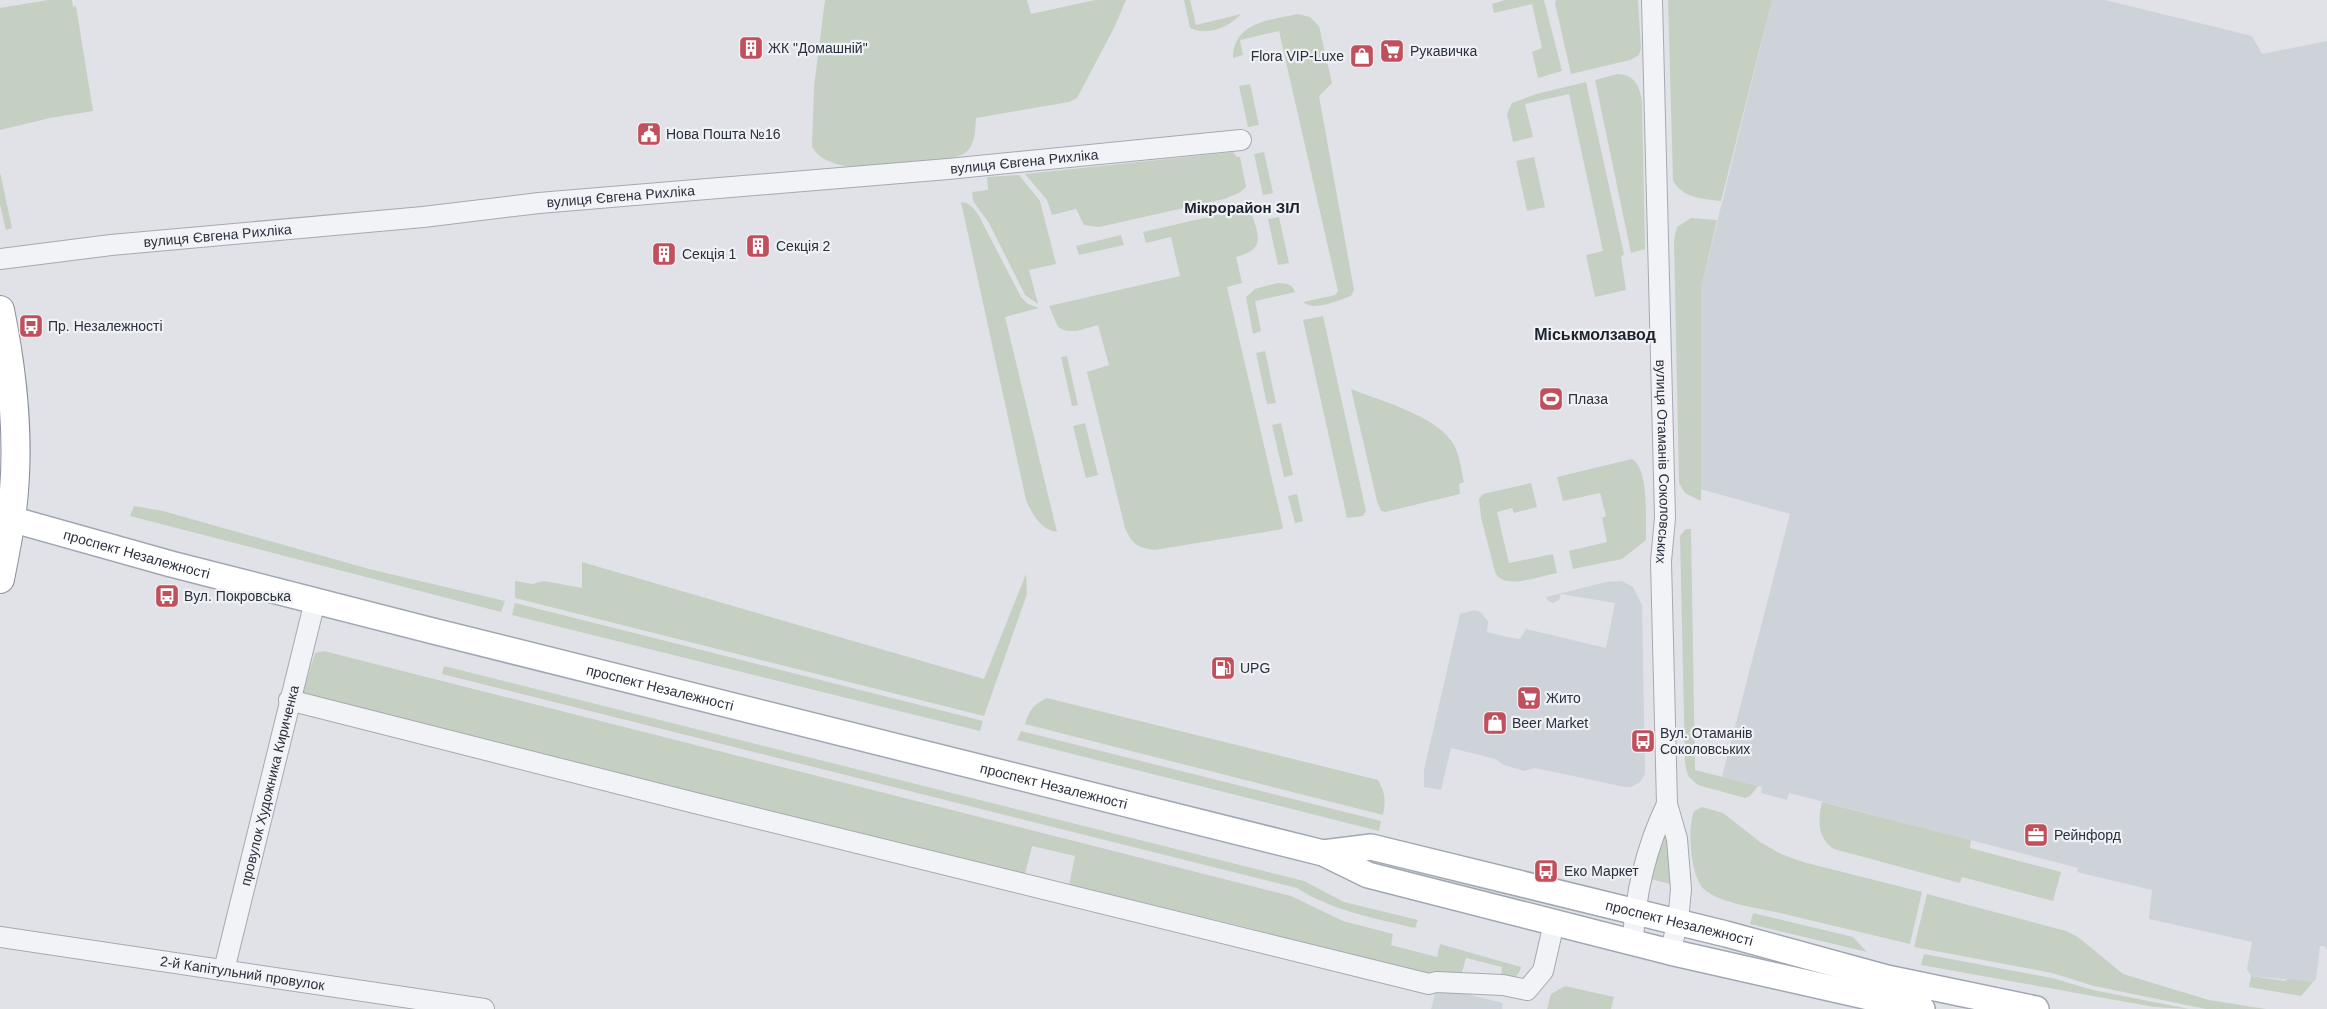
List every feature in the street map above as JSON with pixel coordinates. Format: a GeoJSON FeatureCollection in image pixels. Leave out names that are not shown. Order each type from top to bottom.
{"type":"FeatureCollection","features":[{"type":"Feature","properties":{"kind":"highway"},"geometry":{"type":"LineString","coordinates":[[0,310],[9,352],[15,413],[15,466],[6,518],[0,578]]}},
{"type":"Feature","properties":{"kind":"main road","name":"проспект Незалежності"},"geometry":{"type":"LineString","coordinates":[[6,518],[171,564],[315,601],[1323,853],[1368,875],[1554,923],[1670,952],[1922,1009]]}},
{"type":"Feature","properties":{"kind":"main road","name":"проспект Незалежності"},"geometry":{"type":"LineString","coordinates":[[1323,853],[1371,847],[1678,922],[1886,978],[2036,1009]]}},
{"type":"Feature","properties":{"kind":"street","name":"вулиця Отаманів Соколовських"},"geometry":{"type":"LineString","coordinates":[[1652,0],[1661,316],[1662,444],[1666,518],[1661,561],[1667,804],[1677,839],[1681,889],[1678,922],[1670,952]]}},
{"type":"Feature","properties":{"kind":"street","name":"вулиця Євгена Рихліка"},"geometry":{"type":"LineString","coordinates":[[0,259],[111,245],[423,217],[539,203],[948,169],[1241,140]]}},
{"type":"Feature","properties":{"kind":"street","name":"провулок Художника Кириченка"},"geometry":{"type":"LineString","coordinates":[[224,970],[315,601]]}},
{"type":"Feature","properties":{"kind":"street"},"geometry":{"type":"LineString","coordinates":[[290,700],[695,803],[1429,984],[1436,982],[1503,985],[1526,990],[1542,970],[1554,923]]}},
{"type":"Feature","properties":{"kind":"street","name":"вулиця Отаманів Соколовських"},"geometry":{"type":"LineString","coordinates":[[1633,942],[1634,912],[1652,836],[1667,804]]}},
{"type":"Feature","properties":{"kind":"street","name":"2-й Капітульний провулок"},"geometry":{"type":"LineString","coordinates":[[0,937],[484,1009]]}},
{"type":"Feature","properties":{"kind":"shaded area"},"geometry":{"type":"Polygon","coordinates":[[[1772,0],[2105,0],[2252,36],[2262,54],[2327,41],[2327,950],[2324,946],[2320,946],[2316,979],[2313,982],[2251,976],[2247,969],[2252,942],[2149,919],[2152,890],[2077,872],[2078,868],[1789,793],[1787,800],[1761,793],[1762,787],[1722,777],[1790,514],[1700,489],[1701,288],[1772,0]]]}},
{"type":"Feature","properties":{"kind":"shaded area"},"geometry":{"type":"Polygon","coordinates":[[[1622,581],[1633,587],[1642,605],[1645,774],[1640,782],[1631,787],[1625,787],[1535,768],[1524,771],[1504,765],[1495,759],[1451,748],[1441,790],[1424,787],[1424,770],[1460,614],[1474,610],[1480,612],[1488,621],[1487,632],[1507,637],[1520,639],[1526,629],[1606,648],[1615,603],[1561,594],[1559,600],[1553,603],[1547,600],[1546,597],[1606,582],[1622,581]]]}},
{"type":"Feature","properties":{"kind":"shaded area"},"geometry":{"type":"Polygon","coordinates":[[[1437,987],[1503,1003],[1502,1009],[1431,1009],[1437,987]]]}},
{"type":"Feature","properties":{"kind":"green space"},"geometry":{"type":"Polygon","coordinates":[[[48,0],[72,0],[73,7],[76,6],[93,111],[50,118],[0,130],[0,8],[48,0]]]}},
{"type":"Feature","properties":{"kind":"green space"},"geometry":{"type":"Polygon","coordinates":[[[825,0],[1027,0],[1031,14],[1095,0],[1126,0],[1114,28],[1077,98],[1069,102],[976,118],[971,146],[969,150],[957,157],[887,166],[854,167],[826,160],[818,155],[812,147],[814,87],[825,0]]]}},
{"type":"Feature","properties":{"kind":"green space"},"geometry":{"type":"Polygon","coordinates":[[[1184,0],[1190,0],[1196,25],[1241,14],[1224,27],[1210,31],[1197,30],[1190,28],[1184,0]]]}},
{"type":"Feature","properties":{"kind":"green space"},"geometry":{"type":"Polygon","coordinates":[[[1505,0],[1544,0],[1562,71],[1538,78],[1532,52],[1542,48],[1532,4],[1494,13],[1492,4],[1505,0]]]}},
{"type":"Feature","properties":{"kind":"green space"},"geometry":{"type":"Polygon","coordinates":[[[1556,0],[1638,0],[1641,48],[1639,55],[1630,60],[1571,74],[1555,3],[1556,0]]]}},
{"type":"Feature","properties":{"kind":"green space"},"geometry":{"type":"Polygon","coordinates":[[[1668,0],[1772,0],[1721,201],[1687,194],[1681,191],[1673,180],[1668,0]]]}},
{"type":"Feature","properties":{"kind":"green space"},"geometry":{"type":"Polygon","coordinates":[[[1297,14],[1310,17],[1319,26],[1332,83],[1319,96],[1354,290],[1351,296],[1320,306],[1308,305],[1303,302],[1335,295],[1338,291],[1279,31],[1240,40],[1243,55],[1233,58],[1239,37],[1246,30],[1265,21],[1297,14]]]}},
{"type":"Feature","properties":{"kind":"green space"},"geometry":{"type":"Polygon","coordinates":[[[1617,74],[1628,76],[1635,82],[1640,91],[1642,102],[1645,249],[1631,253],[1595,80],[1617,74]]]}},
{"type":"Feature","properties":{"kind":"green space"},"geometry":{"type":"Polygon","coordinates":[[[1586,82],[1624,254],[1621,257],[1626,290],[1595,297],[1586,255],[1603,251],[1569,94],[1525,104],[1533,137],[1513,142],[1507,114],[1512,103],[1536,94],[1586,82]]]}},
{"type":"Feature","properties":{"kind":"green space"},"geometry":{"type":"Polygon","coordinates":[[[1250,84],[1259,125],[1248,127],[1239,86],[1250,84]]]}},
{"type":"Feature","properties":{"kind":"green space"},"geometry":{"type":"Polygon","coordinates":[[[1233,152],[1237,157],[1240,157],[1246,187],[1239,193],[1224,199],[1099,227],[1084,225],[1076,209],[1052,215],[1047,200],[1025,174],[1233,152]]]}},
{"type":"Feature","properties":{"kind":"green space"},"geometry":{"type":"Polygon","coordinates":[[[1264,152],[1273,193],[1263,195],[1254,154],[1264,152]]]}},
{"type":"Feature","properties":{"kind":"green space"},"geometry":{"type":"Polygon","coordinates":[[[1534,157],[1545,207],[1527,211],[1516,161],[1534,157]]]}},
{"type":"Feature","properties":{"kind":"green space"},"geometry":{"type":"Polygon","coordinates":[[[0,172],[12,228],[6,230],[0,205],[0,172]]]}},
{"type":"Feature","properties":{"kind":"green space"},"geometry":{"type":"Polygon","coordinates":[[[1019,175],[1040,201],[1056,264],[1029,270],[1038,304],[1025,295],[989,223],[973,201],[972,192],[988,190],[987,177],[1019,175]]]}},
{"type":"Feature","properties":{"kind":"green space"},"geometry":{"type":"Polygon","coordinates":[[[961,202],[972,206],[979,216],[1021,297],[1028,304],[1039,308],[1005,317],[1057,532],[1051,531],[1042,525],[1034,516],[1026,500],[961,202]]]}},
{"type":"Feature","properties":{"kind":"green space"},"geometry":{"type":"Polygon","coordinates":[[[1243,209],[1252,215],[1257,231],[1257,243],[1251,251],[1236,257],[1242,283],[1227,287],[1283,527],[1282,529],[1155,550],[1144,548],[1130,538],[1125,528],[1087,372],[1109,365],[1098,325],[1077,331],[1066,331],[1058,327],[1049,306],[1180,276],[1171,237],[1146,243],[1143,232],[1243,209]]]}},
{"type":"Feature","properties":{"kind":"green space"},"geometry":{"type":"Polygon","coordinates":[[[1279,217],[1289,263],[1278,265],[1268,219],[1279,217]]]}},
{"type":"Feature","properties":{"kind":"green space"},"geometry":{"type":"Polygon","coordinates":[[[1691,218],[1717,220],[1701,288],[1701,501],[1685,493],[1679,483],[1674,240],[1677,227],[1691,218]]]}},
{"type":"Feature","properties":{"kind":"green space"},"geometry":{"type":"Polygon","coordinates":[[[1121,235],[1124,245],[1079,255],[1076,246],[1121,235]]]}},
{"type":"Feature","properties":{"kind":"green space"},"geometry":{"type":"Polygon","coordinates":[[[1277,283],[1290,285],[1295,292],[1255,301],[1261,331],[1253,334],[1246,297],[1255,289],[1277,283]]]}},
{"type":"Feature","properties":{"kind":"green space"},"geometry":{"type":"Polygon","coordinates":[[[1323,316],[1366,511],[1363,516],[1347,518],[1303,320],[1323,316]]]}},
{"type":"Feature","properties":{"kind":"green space"},"geometry":{"type":"Polygon","coordinates":[[[1265,351],[1276,403],[1267,404],[1256,353],[1265,351]]]}},
{"type":"Feature","properties":{"kind":"green space"},"geometry":{"type":"Polygon","coordinates":[[[1067,356],[1078,405],[1072,406],[1061,357],[1067,356]]]}},
{"type":"Feature","properties":{"kind":"green space"},"geometry":{"type":"Polygon","coordinates":[[[1351,389],[1408,411],[1435,426],[1446,435],[1458,454],[1464,482],[1459,484],[1460,494],[1385,512],[1381,511],[1351,389]]]}},
{"type":"Feature","properties":{"kind":"green space"},"geometry":{"type":"Polygon","coordinates":[[[1085,423],[1098,475],[1086,478],[1073,426],[1085,423]]]}},
{"type":"Feature","properties":{"kind":"green space"},"geometry":{"type":"Polygon","coordinates":[[[1281,423],[1293,475],[1284,477],[1272,425],[1281,423]]]}},
{"type":"Feature","properties":{"kind":"green space"},"geometry":{"type":"Polygon","coordinates":[[[1632,459],[1638,465],[1644,484],[1646,540],[1622,559],[1573,569],[1569,551],[1607,542],[1602,518],[1606,516],[1600,493],[1563,501],[1557,477],[1632,459]]]}},
{"type":"Feature","properties":{"kind":"green space"},"geometry":{"type":"Polygon","coordinates":[[[1531,483],[1537,507],[1514,513],[1512,508],[1497,512],[1509,563],[1553,554],[1557,573],[1523,581],[1506,581],[1499,578],[1495,572],[1481,517],[1479,499],[1483,494],[1531,483]]]}},
{"type":"Feature","properties":{"kind":"green space"},"geometry":{"type":"Polygon","coordinates":[[[1297,494],[1303,521],[1295,523],[1288,496],[1297,494]]]}},
{"type":"Feature","properties":{"kind":"green space"},"geometry":{"type":"Polygon","coordinates":[[[134,506],[163,511],[369,569],[505,601],[501,612],[130,516],[134,506]]]}},
{"type":"Feature","properties":{"kind":"green space"},"geometry":{"type":"Polygon","coordinates":[[[1686,529],[1691,529],[1695,770],[1758,786],[1750,796],[1745,798],[1698,785],[1688,776],[1685,763],[1680,536],[1686,529]]]}},
{"type":"Feature","properties":{"kind":"green space"},"geometry":{"type":"Polygon","coordinates":[[[582,562],[984,679],[1026,574],[1027,594],[984,716],[515,598],[515,581],[532,584],[544,581],[582,588],[582,562]]]}},
{"type":"Feature","properties":{"kind":"green space"},"geometry":{"type":"Polygon","coordinates":[[[515,603],[983,721],[980,731],[512,615],[515,603]]]}},
{"type":"Feature","properties":{"kind":"green space"},"geometry":{"type":"Polygon","coordinates":[[[324,651],[1291,896],[1343,921],[1393,934],[1391,945],[1437,957],[1440,944],[1521,967],[1518,974],[1514,977],[1501,977],[1502,967],[1466,958],[1461,976],[1457,980],[1389,966],[1241,926],[1069,885],[1075,856],[1032,846],[1025,874],[302,696],[315,653],[324,651]]]}},
{"type":"Feature","properties":{"kind":"green space"},"geometry":{"type":"Polygon","coordinates":[[[444,666],[1304,881],[1344,902],[1418,920],[1415,928],[1369,917],[1325,903],[1297,888],[442,674],[444,666]]]}},
{"type":"Feature","properties":{"kind":"green space"},"geometry":{"type":"Polygon","coordinates":[[[1047,698],[1378,780],[1384,797],[1383,815],[1025,724],[1033,708],[1047,698]]]}},
{"type":"Feature","properties":{"kind":"green space"},"geometry":{"type":"Polygon","coordinates":[[[1021,731],[1381,821],[1379,831],[1017,740],[1021,731]]]}},
{"type":"Feature","properties":{"kind":"green space"},"geometry":{"type":"Polygon","coordinates":[[[1822,802],[1971,840],[1970,848],[2061,872],[2053,901],[1962,877],[1960,883],[1834,849],[1824,840],[1820,828],[1822,802]]]}},
{"type":"Feature","properties":{"kind":"green space"},"geometry":{"type":"Polygon","coordinates":[[[1702,807],[1723,813],[1760,842],[1781,854],[1803,862],[1922,892],[1910,944],[1742,905],[1722,899],[1706,891],[1696,876],[1691,853],[1692,819],[1694,811],[1702,807]]]}},
{"type":"Feature","properties":{"kind":"green space"},"geometry":{"type":"Polygon","coordinates":[[[1665,828],[1667,828],[1670,884],[1651,879],[1665,828]]]}},
{"type":"Feature","properties":{"kind":"green space"},"geometry":{"type":"Polygon","coordinates":[[[1927,894],[2066,931],[2078,937],[2123,974],[2209,1000],[2266,1009],[2206,1009],[2094,986],[2052,973],[1914,947],[1927,894]]]}},
{"type":"Feature","properties":{"kind":"green space"},"geometry":{"type":"Polygon","coordinates":[[[1753,913],[1853,937],[1867,952],[1750,924],[1753,913]]]}},
{"type":"Feature","properties":{"kind":"green space"},"geometry":{"type":"Polygon","coordinates":[[[1924,954],[2052,978],[2093,990],[2189,1009],[2154,1007],[1921,965],[1924,954]]]}},
{"type":"Feature","properties":{"kind":"green space"},"geometry":{"type":"Polygon","coordinates":[[[2251,976],[2285,981],[2288,979],[2313,982],[2301,996],[2249,987],[2251,976]]]}},
{"type":"Feature","properties":{"kind":"green space"},"geometry":{"type":"Polygon","coordinates":[[[1565,986],[1614,997],[1611,1009],[1547,1009],[1551,994],[1565,986]]]}},
{"type":"Feature","properties":{"kind":"place","name":"ЖК \"Домашній\""},"geometry":{"type":"Point","coordinates":[751,48]}},
{"type":"Feature","properties":{"kind":"place","name":"Рукавичка"},"geometry":{"type":"Point","coordinates":[1392,51]}},
{"type":"Feature","properties":{"kind":"place","name":"Flora VIP-Luxe"},"geometry":{"type":"Point","coordinates":[1362,56]}},
{"type":"Feature","properties":{"kind":"place","name":"Нова Пошта №16"},"geometry":{"type":"Point","coordinates":[649,134]}},
{"type":"Feature","properties":{"kind":"place","name":"Секція 2"},"geometry":{"type":"Point","coordinates":[758,246]}},
{"type":"Feature","properties":{"kind":"place","name":"Секція 1"},"geometry":{"type":"Point","coordinates":[664,254]}},
{"type":"Feature","properties":{"kind":"place","name":"Пр. Незалежності"},"geometry":{"type":"Point","coordinates":[31,326]}},
{"type":"Feature","properties":{"kind":"place","name":"Плаза"},"geometry":{"type":"Point","coordinates":[1551,399]}},
{"type":"Feature","properties":{"kind":"place","name":"Вул. Покровська"},"geometry":{"type":"Point","coordinates":[167,596]}},
{"type":"Feature","properties":{"kind":"place","name":"UPG"},"geometry":{"type":"Point","coordinates":[1223,668]}},
{"type":"Feature","properties":{"kind":"place","name":"Жито"},"geometry":{"type":"Point","coordinates":[1529,698]}},
{"type":"Feature","properties":{"kind":"place","name":"Beer Market"},"geometry":{"type":"Point","coordinates":[1495,723]}},
{"type":"Feature","properties":{"kind":"place","name":"Вул. Отаманів Соколовських"},"geometry":{"type":"Point","coordinates":[1643,741]}},
{"type":"Feature","properties":{"kind":"place","name":"Рейнфорд"},"geometry":{"type":"Point","coordinates":[2036,835]}},
{"type":"Feature","properties":{"kind":"place","name":"Еко Маркет"},"geometry":{"type":"Point","coordinates":[1546,871]}},
{"type":"Feature","properties":{"kind":"district","name":"Мікрорайон ЗІЛ"},"geometry":{"type":"Point","coordinates":[1242,208]}},
{"type":"Feature","properties":{"kind":"district","name":"Міськмолзавод"},"geometry":{"type":"Point","coordinates":[1595,334]}}]}
